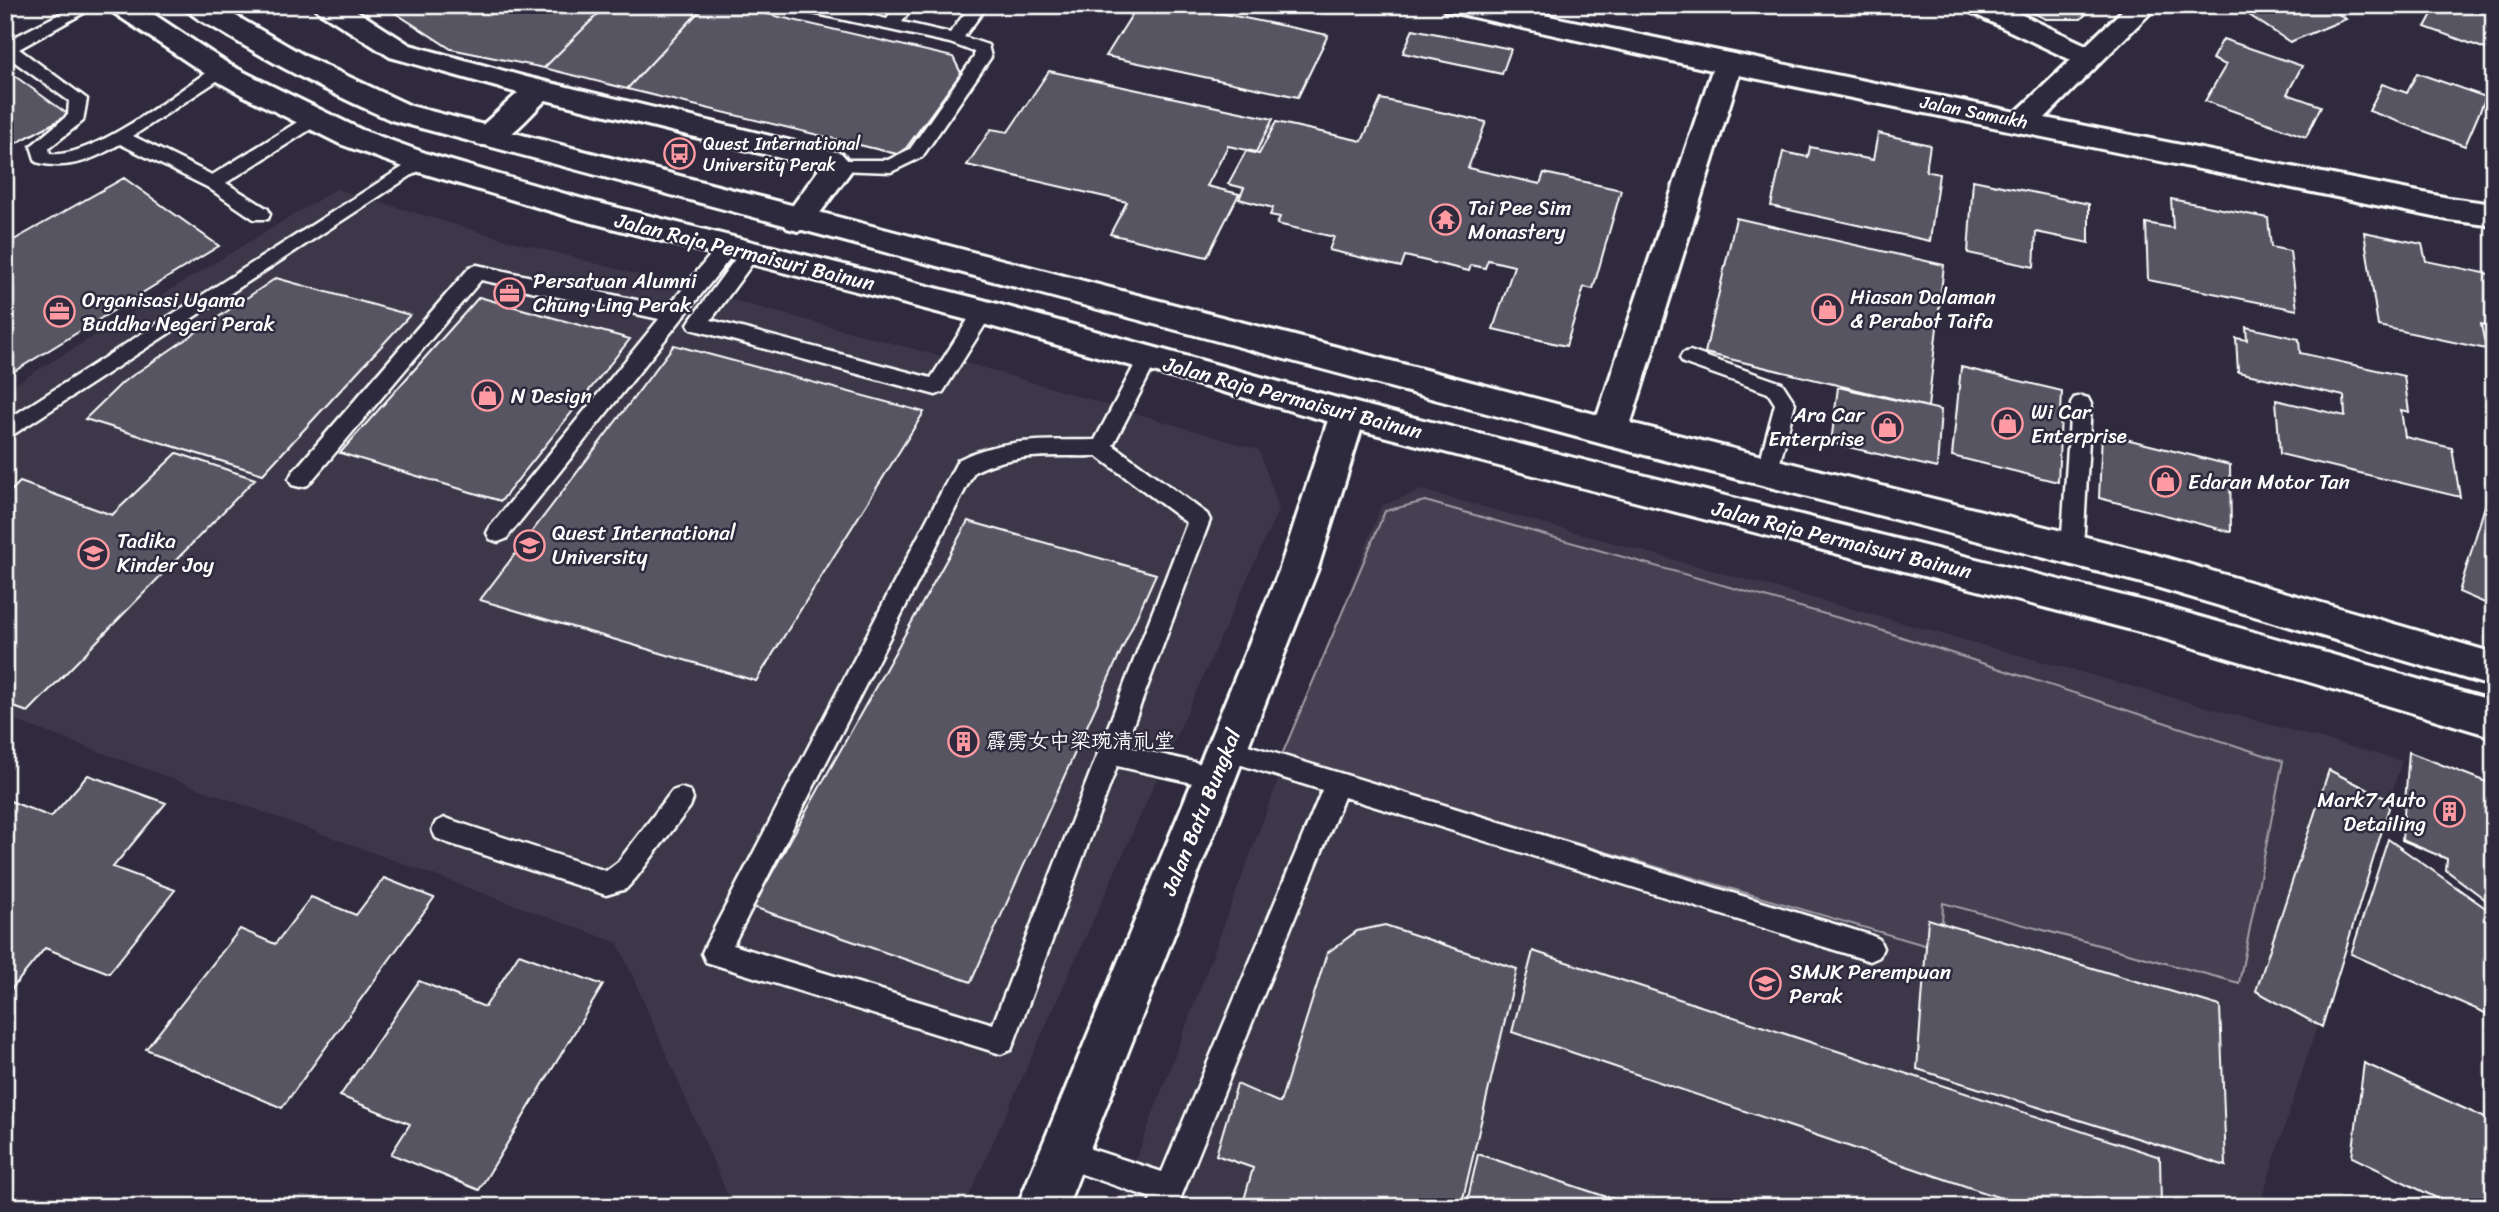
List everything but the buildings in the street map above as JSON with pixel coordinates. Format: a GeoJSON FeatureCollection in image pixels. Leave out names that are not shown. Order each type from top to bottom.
{"type":"FeatureCollection","features":[{"type":"Feature","properties":{"kind":"main road","name":"Jalan Raja Permaisuri Bainun"},"geometry":{"type":"LineString","coordinates":[[121,5],[220,71],[313,120],[420,162],[577,208],[983,312],[1348,414],[2155,620],[2494,719]]}},
{"type":"Feature","properties":{"kind":"main road","name":"Jalan Raja Permaisuri Bainun"},"geometry":{"type":"LineString","coordinates":[[197,5],[260,45],[351,93],[401,113],[1610,432],[2146,568],[2494,670]]}},
{"type":"Feature","properties":{"kind":"main road","name":"Jalan Samukh"},"geometry":{"type":"LineString","coordinates":[[1455,5],[1728,64],[2025,121],[2449,209],[2494,215]]}},
{"type":"Feature","properties":{"kind":"main road"},"geometry":{"type":"LineString","coordinates":[[1978,5],[2090,58]]}},
{"type":"Feature","properties":{"kind":"main road"},"geometry":{"type":"LineString","coordinates":[[2025,121],[2144,5]]}},
{"type":"Feature","properties":{"kind":"main road"},"geometry":{"type":"LineString","coordinates":[[336,7],[400,51],[539,90],[830,160],[836,164]]}},
{"type":"Feature","properties":{"kind":"main road"},"geometry":{"type":"LineString","coordinates":[[1610,432],[1728,64]]}},
{"type":"Feature","properties":{"kind":"main road"},"geometry":{"type":"LineString","coordinates":[[488,137],[539,90]]}},
{"type":"Feature","properties":{"kind":"main road","name":"Jalan Raja Permaisuri Bainun"},"geometry":{"type":"LineString","coordinates":[[799,220],[836,171],[836,164]]}},
{"type":"Feature","properties":{"kind":"main road"},"geometry":{"type":"LineString","coordinates":[[1180,317],[1201,333],[1305,362],[1325,372],[1340,390],[1348,414]]}},
{"type":"Feature","properties":{"kind":"main road","name":"Jalan Batu Bungkal"},"geometry":{"type":"LineString","coordinates":[[1042,1207],[1298,571],[1348,414]]}},
{"type":"Feature","properties":{"kind":"lane"},"geometry":{"type":"LineString","coordinates":[[90,5],[7,48],[78,99],[77,117],[40,146],[42,158],[58,163],[79,159],[120,137],[220,71]]}},
{"type":"Feature","properties":{"kind":"lane"},"geometry":{"type":"LineString","coordinates":[[800,5],[954,39],[982,49],[983,57],[916,153],[891,166],[836,164]]}},
{"type":"Feature","properties":{"kind":"lane"},"geometry":{"type":"LineString","coordinates":[[891,25],[906,5]]}},
{"type":"Feature","properties":{"kind":"lane"},"geometry":{"type":"LineString","coordinates":[[954,39],[980,5]]}},
{"type":"Feature","properties":{"kind":"lane"},"geometry":{"type":"LineString","coordinates":[[213,183],[313,120]]}},
{"type":"Feature","properties":{"kind":"lane"},"geometry":{"type":"LineString","coordinates":[[120,137],[213,183],[261,214]]}},
{"type":"Feature","properties":{"kind":"lane"},"geometry":{"type":"LineString","coordinates":[[5,432],[420,162]]}},
{"type":"Feature","properties":{"kind":"lane"},"geometry":{"type":"LineString","coordinates":[[739,250],[698,324],[936,387],[983,312]]}},
{"type":"Feature","properties":{"kind":"lane"},"geometry":{"type":"LineString","coordinates":[[498,533],[675,316],[739,250]]}},
{"type":"Feature","properties":{"kind":"lane"},"geometry":{"type":"LineString","coordinates":[[300,479],[477,272],[675,316]]}},
{"type":"Feature","properties":{"kind":"lane"},"geometry":{"type":"LineString","coordinates":[[1101,448],[1148,358]]}},
{"type":"Feature","properties":{"kind":"lane"},"geometry":{"type":"LineString","coordinates":[[1690,358],[1776,388],[1785,403],[1768,472]]}},
{"type":"Feature","properties":{"kind":"lane"},"geometry":{"type":"LineString","coordinates":[[2072,549],[2081,404]]}},
{"type":"Feature","properties":{"kind":"lane"},"geometry":{"type":"LineString","coordinates":[[1101,448],[1199,520],[1112,754],[1001,1040],[715,953],[966,466],[979,457],[999,452],[1101,448]]}},
{"type":"Feature","properties":{"kind":"lane"},"geometry":{"type":"LineString","coordinates":[[1112,754],[1220,763],[1338,785],[1870,948]]}},
{"type":"Feature","properties":{"kind":"lane"},"geometry":{"type":"LineString","coordinates":[[1063,1154],[1165,1198],[1338,785]]}},
{"type":"Feature","properties":{"kind":"lane"},"geometry":{"type":"LineString","coordinates":[[445,830],[606,883],[617,880],[627,870],[681,799]]}},
{"type":"Feature","properties":{"kind":"shaded area"},"geometry":{"type":"Polygon","coordinates":[[[336,189],[483,233],[981,367],[1259,450],[1279,508],[964,1207],[733,1207],[618,943],[5,717],[5,390],[336,189]]]}},
{"type":"Feature","properties":{"kind":"shaded area","name":"SMJK Perempuan Perak"},"geometry":{"type":"Polygon","coordinates":[[[1422,490],[2402,761],[2259,1207],[1118,1207],[1381,506],[1422,490]]]}},
{"type":"Feature","properties":{"kind":"shaded area"},"geometry":{"type":"Polygon","coordinates":[[[1425,501],[1871,627],[2283,761],[2239,983],[1943,903],[1941,950],[1281,757],[1385,511],[1425,501]]]}},
{"type":"Feature","properties":{"kind":"place","name":"Quest International University Perak"},"geometry":{"type":"Point","coordinates":[680,154]}},
{"type":"Feature","properties":{"kind":"place","name":"Tai Pee Sim Monastery"},"geometry":{"type":"Point","coordinates":[1445,220]}},
{"type":"Feature","properties":{"kind":"place","name":"Persatuan Alumni Chung Ling Perak"},"geometry":{"type":"Point","coordinates":[510,293]}},
{"type":"Feature","properties":{"kind":"place","name":"Hiasan Dalaman & Perabot Taifa"},"geometry":{"type":"Point","coordinates":[1827,309]}},
{"type":"Feature","properties":{"kind":"place","name":"Organisasi Ugama Buddha Negeri Perak"},"geometry":{"type":"Point","coordinates":[59,312]}},
{"type":"Feature","properties":{"kind":"place","name":"N Design"},"geometry":{"type":"Point","coordinates":[488,396]}},
{"type":"Feature","properties":{"kind":"place","name":"Wi Car Enterprise"},"geometry":{"type":"Point","coordinates":[2008,424]}},
{"type":"Feature","properties":{"kind":"place","name":"Ara Car Enterprise"},"geometry":{"type":"Point","coordinates":[1887,427]}},
{"type":"Feature","properties":{"kind":"place","name":"Edaran Motor Tan"},"geometry":{"type":"Point","coordinates":[2165,482]}},
{"type":"Feature","properties":{"kind":"place","name":"Quest International University"},"geometry":{"type":"Point","coordinates":[529,545]}},
{"type":"Feature","properties":{"kind":"place","name":"Tadika Kinder Joy"},"geometry":{"type":"Point","coordinates":[94,553]}},
{"type":"Feature","properties":{"kind":"place","name":"霹雳女中梁琬清礼堂"},"geometry":{"type":"Point","coordinates":[963,741]}},
{"type":"Feature","properties":{"kind":"place","name":"Mark7 Auto Detailing"},"geometry":{"type":"Point","coordinates":[2449,812]}},
{"type":"Feature","properties":{"kind":"place","name":"SMJK Perempuan Perak"},"geometry":{"type":"Point","coordinates":[1766,984]}}]}
